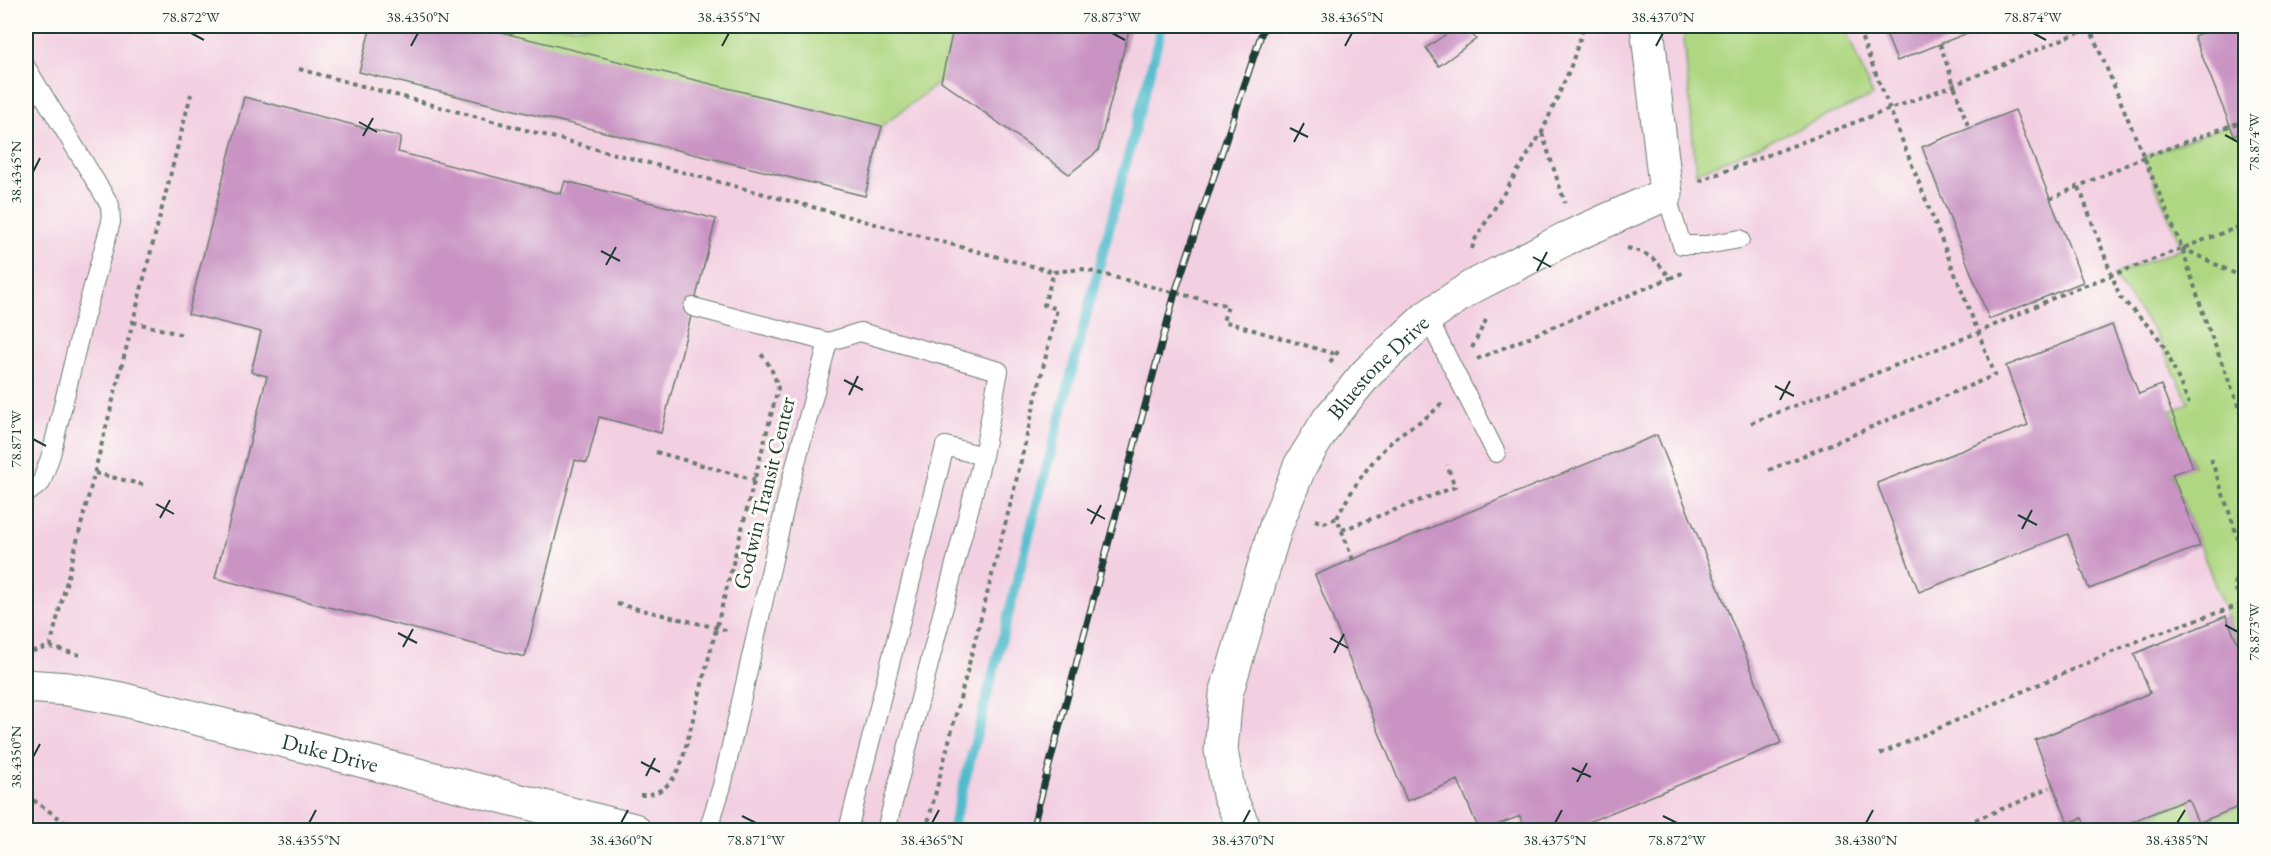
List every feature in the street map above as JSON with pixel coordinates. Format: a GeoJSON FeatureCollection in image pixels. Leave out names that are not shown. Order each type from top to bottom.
{"type":"FeatureCollection","features":[{"type":"Feature","properties":{"kind":"street"},"geometry":{"type":"LineString","coordinates":[[1647,26],[1666,194]]}},
{"type":"Feature","properties":{"kind":"street","name":"Bluestone Drive"},"geometry":{"type":"LineString","coordinates":[[1245,831],[1229,795],[1221,750],[1226,694],[1276,526],[1299,466],[1329,419],[1367,373],[1427,317],[1470,288],[1516,263],[1666,194]]}},
{"type":"Feature","properties":{"kind":"street","name":"Duke Drive"},"geometry":{"type":"LineString","coordinates":[[26,686],[69,689],[121,699],[594,825],[634,831]]}},
{"type":"Feature","properties":{"kind":"lane"},"geometry":{"type":"LineString","coordinates":[[26,67],[110,205],[111,222],[81,330],[51,455],[41,483],[26,494]]}},
{"type":"Feature","properties":{"kind":"lane"},"geometry":{"type":"LineString","coordinates":[[1666,194],[1682,245],[1740,240]]}},
{"type":"Feature","properties":{"kind":"lane"},"geometry":{"type":"LineString","coordinates":[[693,307],[828,342],[860,332],[999,370],[983,456],[886,831]]}},
{"type":"Feature","properties":{"kind":"lane"},"geometry":{"type":"LineString","coordinates":[[1427,317],[1461,370],[1496,453]]}},
{"type":"Feature","properties":{"kind":"lane","name":"Godwin Transit Center"},"geometry":{"type":"LineString","coordinates":[[708,831],[722,786],[788,493],[828,342]]}},
{"type":"Feature","properties":{"kind":"lane"},"geometry":{"type":"LineString","coordinates":[[848,831],[945,446],[983,456]]}},
{"type":"Feature","properties":{"kind":"path"},"geometry":{"type":"LineString","coordinates":[[1769,470],[1995,375],[1857,26]]}},
{"type":"Feature","properties":{"kind":"path"},"geometry":{"type":"LineString","coordinates":[[1666,194],[1954,85],[2091,26],[2104,66],[2182,248],[2206,322],[2246,424]]}},
{"type":"Feature","properties":{"kind":"path"},"geometry":{"type":"LineString","coordinates":[[1940,44],[1969,129]]}},
{"type":"Feature","properties":{"kind":"path"},"geometry":{"type":"LineString","coordinates":[[299,69],[1054,272],[1082,269],[1228,306],[1223,321],[1335,354]]}},
{"type":"Feature","properties":{"kind":"path"},"geometry":{"type":"LineString","coordinates":[[50,647],[191,94]]}},
{"type":"Feature","properties":{"kind":"path"},"geometry":{"type":"LineString","coordinates":[[2050,199],[2144,157],[2246,120]]}},
{"type":"Feature","properties":{"kind":"path"},"geometry":{"type":"LineString","coordinates":[[1542,132],[1568,210]]}},
{"type":"Feature","properties":{"kind":"path"},"geometry":{"type":"LineString","coordinates":[[2079,187],[2120,297],[2155,333],[2165,348],[2189,404]]}},
{"type":"Feature","properties":{"kind":"path"},"geometry":{"type":"LineString","coordinates":[[1751,423],[1977,333],[2060,295],[2246,224]]}},
{"type":"Feature","properties":{"kind":"path"},"geometry":{"type":"LineString","coordinates":[[2182,248],[2246,279]]}},
{"type":"Feature","properties":{"kind":"path"},"geometry":{"type":"LineString","coordinates":[[1624,249],[1642,252],[1659,262],[1670,278]]}},
{"type":"Feature","properties":{"kind":"path"},"geometry":{"type":"LineString","coordinates":[[1461,370],[1691,270]]}},
{"type":"Feature","properties":{"kind":"path"},"geometry":{"type":"LineString","coordinates":[[926,831],[1013,494],[1057,309],[1044,305],[1054,272]]}},
{"type":"Feature","properties":{"kind":"path"},"geometry":{"type":"LineString","coordinates":[[1306,516],[1324,523],[1337,518],[1349,494],[1372,462],[1398,437],[1437,409],[1461,370],[1490,311]]}},
{"type":"Feature","properties":{"kind":"path"},"geometry":{"type":"LineString","coordinates":[[133,322],[183,335]]}},
{"type":"Feature","properties":{"kind":"path"},"geometry":{"type":"LineString","coordinates":[[637,795],[660,791],[679,772],[755,480],[778,388],[774,373],[766,358],[752,346]]}},
{"type":"Feature","properties":{"kind":"path"},"geometry":{"type":"LineString","coordinates":[[656,452],[755,480]]}},
{"type":"Feature","properties":{"kind":"path"},"geometry":{"type":"LineString","coordinates":[[2211,459],[2239,541],[2240,557],[2235,579],[2236,589],[2246,613]]}},
{"type":"Feature","properties":{"kind":"path"},"geometry":{"type":"LineString","coordinates":[[1342,530],[1455,487],[1448,465]]}},
{"type":"Feature","properties":{"kind":"path"},"geometry":{"type":"LineString","coordinates":[[95,473],[144,485]]}},
{"type":"Feature","properties":{"kind":"path"},"geometry":{"type":"LineString","coordinates":[[1337,518],[1353,560]]}},
{"type":"Feature","properties":{"kind":"path"},"geometry":{"type":"LineString","coordinates":[[617,604],[754,637]]}},
{"type":"Feature","properties":{"kind":"path"},"geometry":{"type":"LineString","coordinates":[[1880,754],[2149,636],[2244,604]]}},
{"type":"Feature","properties":{"kind":"path"},"geometry":{"type":"LineString","coordinates":[[28,652],[50,647],[84,656]]}},
{"type":"Feature","properties":{"kind":"path"},"geometry":{"type":"LineString","coordinates":[[1950,831],[2050,787]]}},
{"type":"Feature","properties":{"kind":"path"},"geometry":{"type":"LineString","coordinates":[[26,795],[76,831]]}},
{"type":"Feature","properties":{"kind":"shaded area"},"geometry":{"type":"Polygon","coordinates":[[[26,26],[2245,26],[2245,830],[26,830],[26,26]]]}},
{"type":"Feature","properties":{"kind":"green space"},"geometry":{"type":"Polygon","coordinates":[[[371,26],[1130,26],[1098,151],[941,81],[882,126],[865,196],[359,72],[371,26]]]}},
{"type":"Feature","properties":{"kind":"green space"},"geometry":{"type":"Polygon","coordinates":[[[1683,26],[1844,26],[1873,96],[1696,173],[1683,26]]]}},
{"type":"Feature","properties":{"kind":"green space"},"geometry":{"type":"Polygon","coordinates":[[[2245,118],[2245,662],[2172,474],[2193,466],[2171,411],[2189,403],[2155,333],[2113,275],[2182,248],[2144,157],[2245,118]]]}},
{"type":"Feature","properties":{"kind":"green space"},"geometry":{"type":"Polygon","coordinates":[[[2188,799],[2198,823],[2245,804],[2245,830],[2119,830],[2188,799]]]}},
{"type":"Feature","properties":{"kind":"building"},"geometry":{"type":"Polygon","coordinates":[[[371,26],[476,26],[882,126],[865,196],[359,72],[371,26]]]}},
{"type":"Feature","properties":{"kind":"building"},"geometry":{"type":"Polygon","coordinates":[[[954,26],[1130,26],[1098,151],[1069,174],[941,81],[954,26]]]}},
{"type":"Feature","properties":{"kind":"building"},"geometry":{"type":"Polygon","coordinates":[[[1458,26],[1466,26],[1476,39],[1439,66],[1426,48],[1458,26]]]}},
{"type":"Feature","properties":{"kind":"building"},"geometry":{"type":"Polygon","coordinates":[[[1883,26],[1985,26],[1897,61],[1883,26]]]}},
{"type":"Feature","properties":{"kind":"building"},"geometry":{"type":"Polygon","coordinates":[[[2219,26],[2246,26],[2246,131],[2234,135],[2194,36],[2219,26]]]}},
{"type":"Feature","properties":{"kind":"building"},"geometry":{"type":"Polygon","coordinates":[[[244,97],[401,137],[398,152],[561,194],[565,181],[716,219],[661,433],[599,417],[587,463],[575,460],[525,657],[215,578],[267,376],[251,372],[261,332],[188,314],[244,97]]]}},
{"type":"Feature","properties":{"kind":"building"},"geometry":{"type":"Polygon","coordinates":[[[2015,110],[2083,282],[1989,319],[1922,147],[2015,110]]]}},
{"type":"Feature","properties":{"kind":"building"},"geometry":{"type":"Polygon","coordinates":[[[2112,325],[2139,394],[2161,385],[2193,467],[2172,474],[2200,546],[2089,589],[2068,534],[1919,592],[1877,483],[2028,425],[2006,366],[2112,325]]]}},
{"type":"Feature","properties":{"kind":"building"},"geometry":{"type":"Polygon","coordinates":[[[1657,435],[1781,743],[1569,830],[1526,830],[1520,816],[1479,830],[1458,780],[1407,801],[1315,575],[1657,435]]]}},
{"type":"Feature","properties":{"kind":"building"},"geometry":{"type":"Polygon","coordinates":[[[2226,616],[2246,662],[2246,804],[2198,823],[2188,799],[2111,830],[2087,830],[2082,818],[2068,823],[2035,740],[2150,693],[2134,654],[2226,616]]]}},
{"type":"Feature","properties":{"kind":"waterway"},"geometry":{"type":"LineString","coordinates":[[952,830],[1162,26]]}},
{"type":"Feature","properties":{"kind":"railway"},"geometry":{"type":"LineString","coordinates":[[1032,830],[1175,293],[1264,26]]}}]}
